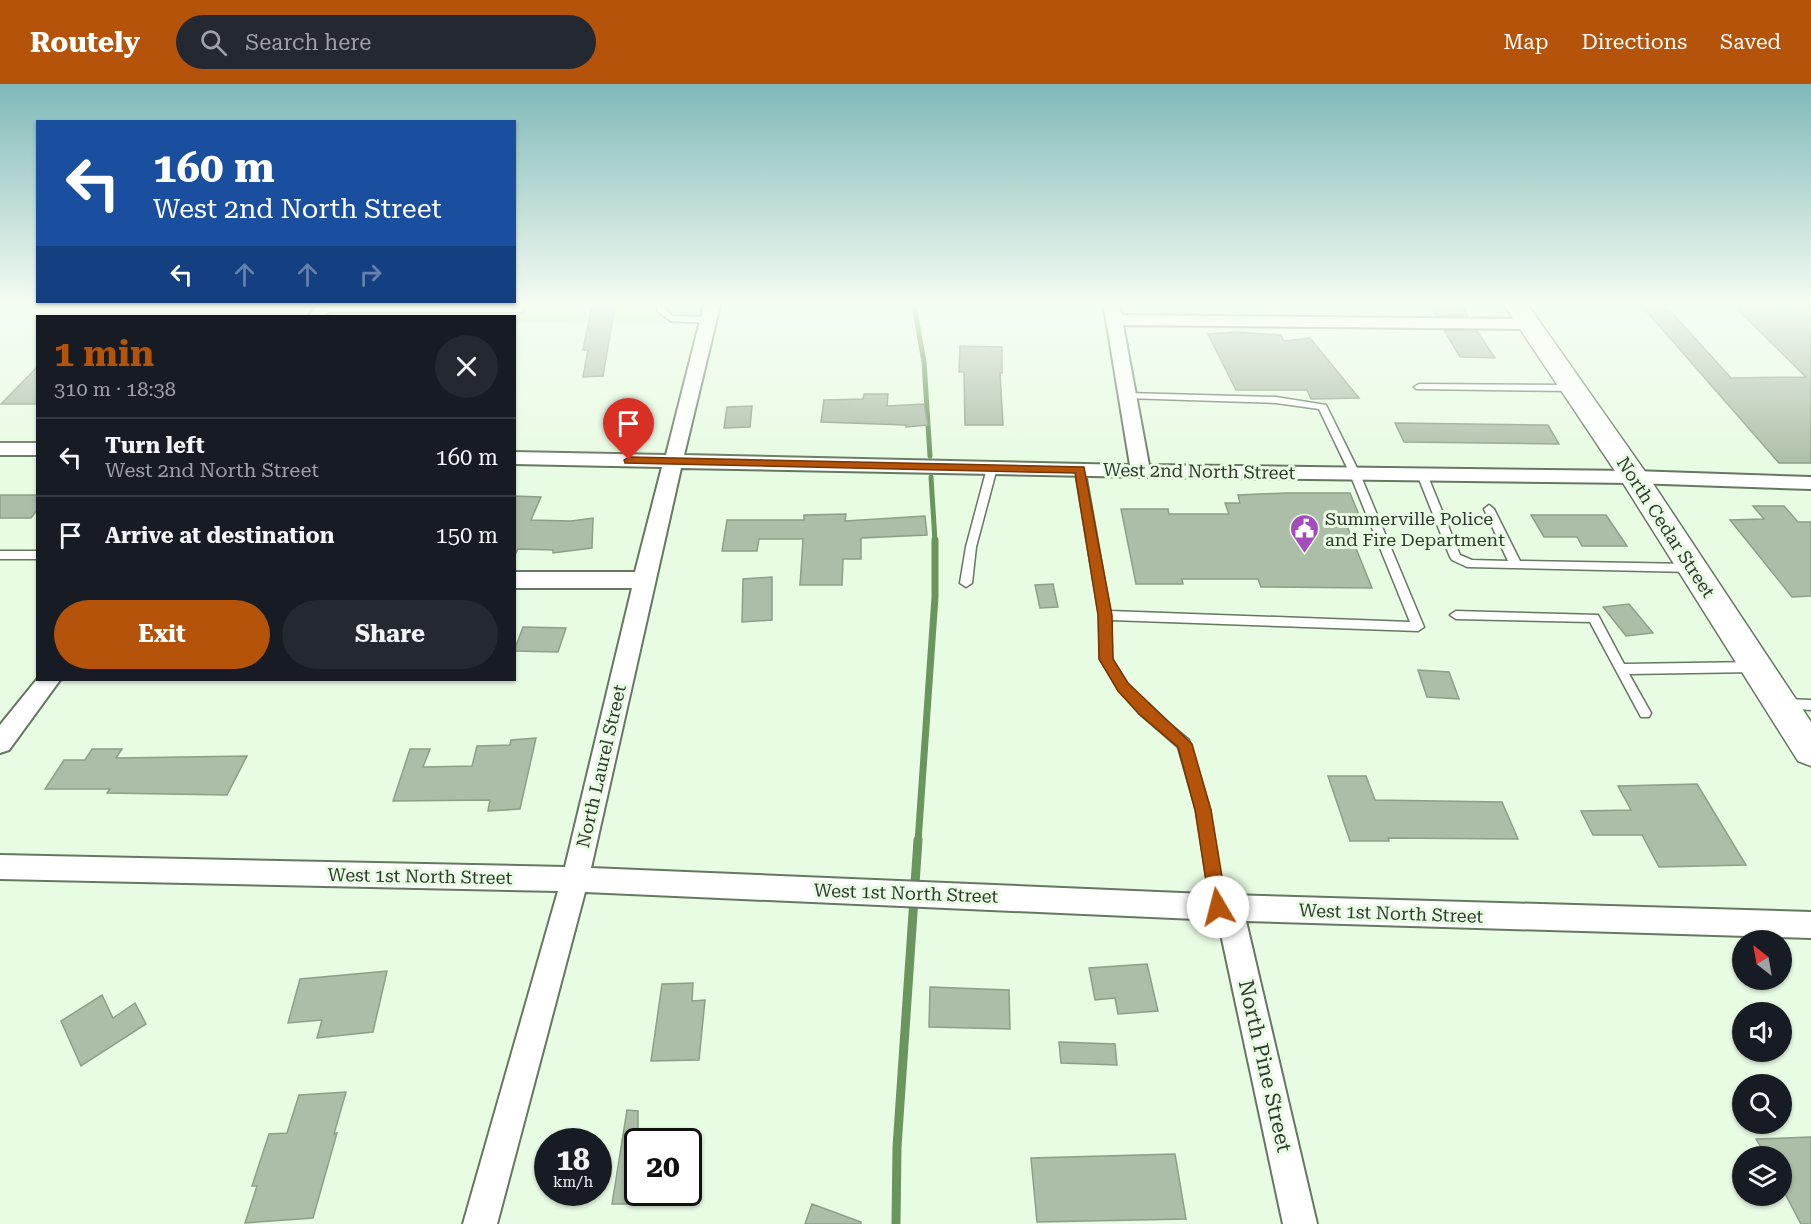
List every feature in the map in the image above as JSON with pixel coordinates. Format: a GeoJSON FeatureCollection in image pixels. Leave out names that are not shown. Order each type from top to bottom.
{"type":"FeatureCollection","features":[{"type":"Feature","properties":{"kind":"street","name":"North Laurel Street"},"geometry":{"type":"LineString","coordinates":[[480,1224],[575,879],[644,579],[699,358]]}},
{"type":"Feature","properties":{"kind":"street"},"geometry":{"type":"LineString","coordinates":[[1121,358],[1141,471]]}},
{"type":"Feature","properties":{"kind":"street","name":"North Cedar Street"},"geometry":{"type":"LineString","coordinates":[[1552,358],[1634,477],[1811,751]]}},
{"type":"Feature","properties":{"kind":"street"},"geometry":{"type":"LineString","coordinates":[[0,449],[36,450]]}},
{"type":"Feature","properties":{"kind":"street","name":"West 2nd North Street"},"geometry":{"type":"LineString","coordinates":[[516,458],[1080,470],[1634,477],[1811,483]]}},
{"type":"Feature","properties":{"kind":"street"},"geometry":{"type":"LineString","coordinates":[[516,580],[644,579]]}},
{"type":"Feature","properties":{"kind":"street"},"geometry":{"type":"LineString","coordinates":[[0,743],[48,681]]}},
{"type":"Feature","properties":{"kind":"street","name":"West 1st North Street"},"geometry":{"type":"LineString","coordinates":[[0,867],[575,879],[1224,907],[1811,925]]}},
{"type":"Feature","properties":{"kind":"street","name":"North Pine Street"},"geometry":{"type":"LineString","coordinates":[[1224,907],[1300,1224]]}},
{"type":"Feature","properties":{"kind":"lane"},"geometry":{"type":"LineString","coordinates":[[1419,387],[1573,388]]}},
{"type":"Feature","properties":{"kind":"lane"},"geometry":{"type":"LineString","coordinates":[[1105,615],[1418,627],[1355,474],[1323,407],[1276,400],[1128,396]]}},
{"type":"Feature","properties":{"kind":"lane"},"geometry":{"type":"LineString","coordinates":[[966,583],[971,547],[992,468]]}},
{"type":"Feature","properties":{"kind":"lane","name":"North Pine Street"},"geometry":{"type":"LineString","coordinates":[[1080,470],[1105,615],[1106,659],[1123,687],[1144,710],[1184,744],[1203,810],[1224,907]]}},
{"type":"Feature","properties":{"kind":"lane"},"geometry":{"type":"LineString","coordinates":[[1422,474],[1456,557],[1471,564],[1693,568]]}},
{"type":"Feature","properties":{"kind":"lane"},"geometry":{"type":"LineString","coordinates":[[1489,509],[1516,565]]}},
{"type":"Feature","properties":{"kind":"lane"},"geometry":{"type":"LineString","coordinates":[[0,555],[36,555]]}},
{"type":"Feature","properties":{"kind":"lane"},"geometry":{"type":"LineString","coordinates":[[1456,615],[1594,618],[1645,713]]}},
{"type":"Feature","properties":{"kind":"lane"},"geometry":{"type":"LineString","coordinates":[[1620,669],[1757,667]]}},
{"type":"Feature","properties":{"kind":"lane"},"geometry":{"type":"LineString","coordinates":[[1781,704],[1811,705]]}},
{"type":"Feature","properties":{"kind":"building"},"geometry":{"type":"Polygon","coordinates":[[[586,358],[606,358],[603,376],[583,377],[586,358]]]}},
{"type":"Feature","properties":{"kind":"building"},"geometry":{"type":"Polygon","coordinates":[[[960,358],[1002,358],[1002,373],[1000,373],[1003,425],[965,425],[964,372],[959,372],[960,358]]]}},
{"type":"Feature","properties":{"kind":"building"},"geometry":{"type":"Polygon","coordinates":[[[1220,358],[1326,358],[1359,398],[1311,399],[1307,390],[1236,390],[1220,358]]]}},
{"type":"Feature","properties":{"kind":"building"},"geometry":{"type":"Polygon","coordinates":[[[1687,358],[1713,358],[1731,378],[1806,377],[1787,358],[1811,358],[1811,463],[1779,463],[1687,358]]]}},
{"type":"Feature","properties":{"kind":"building"},"geometry":{"type":"Polygon","coordinates":[[[36,368],[36,404],[1,404],[36,368]]]}},
{"type":"Feature","properties":{"kind":"building"},"geometry":{"type":"Polygon","coordinates":[[[864,394],[888,394],[887,406],[924,404],[928,425],[906,427],[906,425],[821,422],[824,400],[863,399],[864,394]]]}},
{"type":"Feature","properties":{"kind":"building"},"geometry":{"type":"Polygon","coordinates":[[[752,406],[750,427],[724,428],[727,407],[752,406]]]}},
{"type":"Feature","properties":{"kind":"building"},"geometry":{"type":"Polygon","coordinates":[[[1395,423],[1548,425],[1559,444],[1404,442],[1395,423]]]}},
{"type":"Feature","properties":{"kind":"building","name":"Summerville Police and Fire Department"},"geometry":{"type":"Polygon","coordinates":[[[1350,493],[1362,522],[1345,521],[1372,588],[1261,587],[1258,579],[1182,579],[1183,584],[1136,584],[1121,509],[1168,509],[1169,514],[1229,514],[1225,503],[1240,503],[1238,495],[1350,493]]]}},
{"type":"Feature","properties":{"kind":"building"},"geometry":{"type":"Polygon","coordinates":[[[0,495],[36,495],[36,512],[31,518],[0,518],[0,495]]]}},
{"type":"Feature","properties":{"kind":"building"},"geometry":{"type":"Polygon","coordinates":[[[516,496],[541,497],[531,520],[571,521],[593,518],[592,548],[553,553],[553,550],[518,549],[516,553],[516,496]]]}},
{"type":"Feature","properties":{"kind":"building"},"geometry":{"type":"Polygon","coordinates":[[[1753,506],[1784,506],[1798,522],[1811,522],[1811,596],[1792,597],[1730,520],[1764,519],[1753,506]]]}},
{"type":"Feature","properties":{"kind":"building"},"geometry":{"type":"Polygon","coordinates":[[[846,514],[845,521],[925,516],[927,535],[861,538],[861,559],[843,559],[842,585],[800,585],[803,539],[759,539],[757,551],[722,551],[727,520],[804,520],[804,515],[846,514]]]}},
{"type":"Feature","properties":{"kind":"building"},"geometry":{"type":"Polygon","coordinates":[[[1531,515],[1606,515],[1627,546],[1582,546],[1577,537],[1544,537],[1531,515]]]}},
{"type":"Feature","properties":{"kind":"building"},"geometry":{"type":"Polygon","coordinates":[[[772,577],[772,620],[742,622],[743,579],[772,577]]]}},
{"type":"Feature","properties":{"kind":"building"},"geometry":{"type":"Polygon","coordinates":[[[1053,584],[1058,607],[1040,608],[1035,585],[1053,584]]]}},
{"type":"Feature","properties":{"kind":"building"},"geometry":{"type":"Polygon","coordinates":[[[1629,604],[1653,633],[1626,636],[1603,607],[1629,604]]]}},
{"type":"Feature","properties":{"kind":"building"},"geometry":{"type":"Polygon","coordinates":[[[523,627],[566,628],[558,652],[516,651],[523,627]]]}},
{"type":"Feature","properties":{"kind":"building"},"geometry":{"type":"Polygon","coordinates":[[[1418,670],[1449,672],[1459,699],[1427,697],[1418,670]]]}},
{"type":"Feature","properties":{"kind":"building"},"geometry":{"type":"Polygon","coordinates":[[[536,738],[520,809],[488,811],[490,800],[393,801],[410,749],[430,749],[423,767],[472,766],[477,746],[510,745],[511,740],[536,738]]]}},
{"type":"Feature","properties":{"kind":"building"},"geometry":{"type":"Polygon","coordinates":[[[92,749],[122,749],[116,758],[247,756],[227,795],[107,793],[110,789],[45,789],[64,760],[85,760],[92,749]]]}},
{"type":"Feature","properties":{"kind":"building"},"geometry":{"type":"Polygon","coordinates":[[[1328,776],[1366,776],[1375,800],[1502,802],[1518,839],[1388,838],[1389,841],[1350,841],[1328,776]]]}},
{"type":"Feature","properties":{"kind":"building"},"geometry":{"type":"Polygon","coordinates":[[[1697,784],[1746,865],[1659,867],[1642,835],[1593,835],[1581,811],[1631,810],[1618,786],[1697,784]]]}},
{"type":"Feature","properties":{"kind":"building"},"geometry":{"type":"Polygon","coordinates":[[[1147,964],[1158,1011],[1118,1014],[1115,998],[1095,1000],[1089,968],[1147,964]]]}},
{"type":"Feature","properties":{"kind":"building"},"geometry":{"type":"Polygon","coordinates":[[[387,971],[373,1032],[317,1038],[322,1020],[288,1023],[300,979],[387,971]]]}},
{"type":"Feature","properties":{"kind":"building"},"geometry":{"type":"Polygon","coordinates":[[[693,983],[692,1001],[705,1000],[699,1060],[651,1061],[662,984],[693,983]]]}},
{"type":"Feature","properties":{"kind":"building"},"geometry":{"type":"Polygon","coordinates":[[[930,987],[1009,990],[1010,1029],[929,1027],[930,987]]]}},
{"type":"Feature","properties":{"kind":"building"},"geometry":{"type":"Polygon","coordinates":[[[102,995],[113,1018],[135,1003],[146,1024],[81,1066],[61,1021],[102,995]]]}},
{"type":"Feature","properties":{"kind":"building"},"geometry":{"type":"Polygon","coordinates":[[[1059,1042],[1115,1044],[1117,1065],[1061,1063],[1059,1042]]]}},
{"type":"Feature","properties":{"kind":"building"},"geometry":{"type":"Polygon","coordinates":[[[346,1092],[313,1218],[245,1223],[257,1186],[252,1186],[269,1134],[287,1133],[299,1095],[346,1092]]]}},
{"type":"Feature","properties":{"kind":"building"},"geometry":{"type":"Polygon","coordinates":[[[627,1110],[638,1111],[638,1128],[624,1128],[627,1110]]]}},
{"type":"Feature","properties":{"kind":"building"},"geometry":{"type":"Polygon","coordinates":[[[624,1129],[624,1204],[612,1204],[624,1129]]]}},
{"type":"Feature","properties":{"kind":"building"},"geometry":{"type":"Polygon","coordinates":[[[1811,1137],[1811,1224],[1801,1224],[1792,1206],[1792,1146],[1760,1146],[1756,1139],[1811,1137]]]}},
{"type":"Feature","properties":{"kind":"building"},"geometry":{"type":"Polygon","coordinates":[[[1175,1154],[1186,1219],[1037,1222],[1031,1158],[1175,1154]]]}},
{"type":"Feature","properties":{"kind":"building"},"geometry":{"type":"Polygon","coordinates":[[[812,1204],[861,1222],[861,1224],[805,1224],[812,1204]]]}},
{"type":"Feature","properties":{"kind":"waterway"},"geometry":{"type":"LineString","coordinates":[[923,358],[930,456]]}},
{"type":"Feature","properties":{"kind":"waterway"},"geometry":{"type":"LineString","coordinates":[[931,477],[935,541]]}},
{"type":"Feature","properties":{"kind":"waterway"},"geometry":{"type":"LineString","coordinates":[[918,842],[935,597],[935,541]]}},
{"type":"Feature","properties":{"kind":"waterway"},"geometry":{"type":"LineString","coordinates":[[896,1224],[897,1147],[918,840]]}},
{"type":"Feature","properties":{"kind":"place","name":"Summerville Police and Fire Department"},"geometry":{"type":"Point","coordinates":[1304,554]}},
{"type":"Feature","properties":{"kind":"route"},"geometry":{"type":"LineString","coordinates":[[629,460],[1080,470],[1105,615],[1106,659],[1123,687],[1144,710],[1184,744],[1203,810],[1218,907]]}}]}
